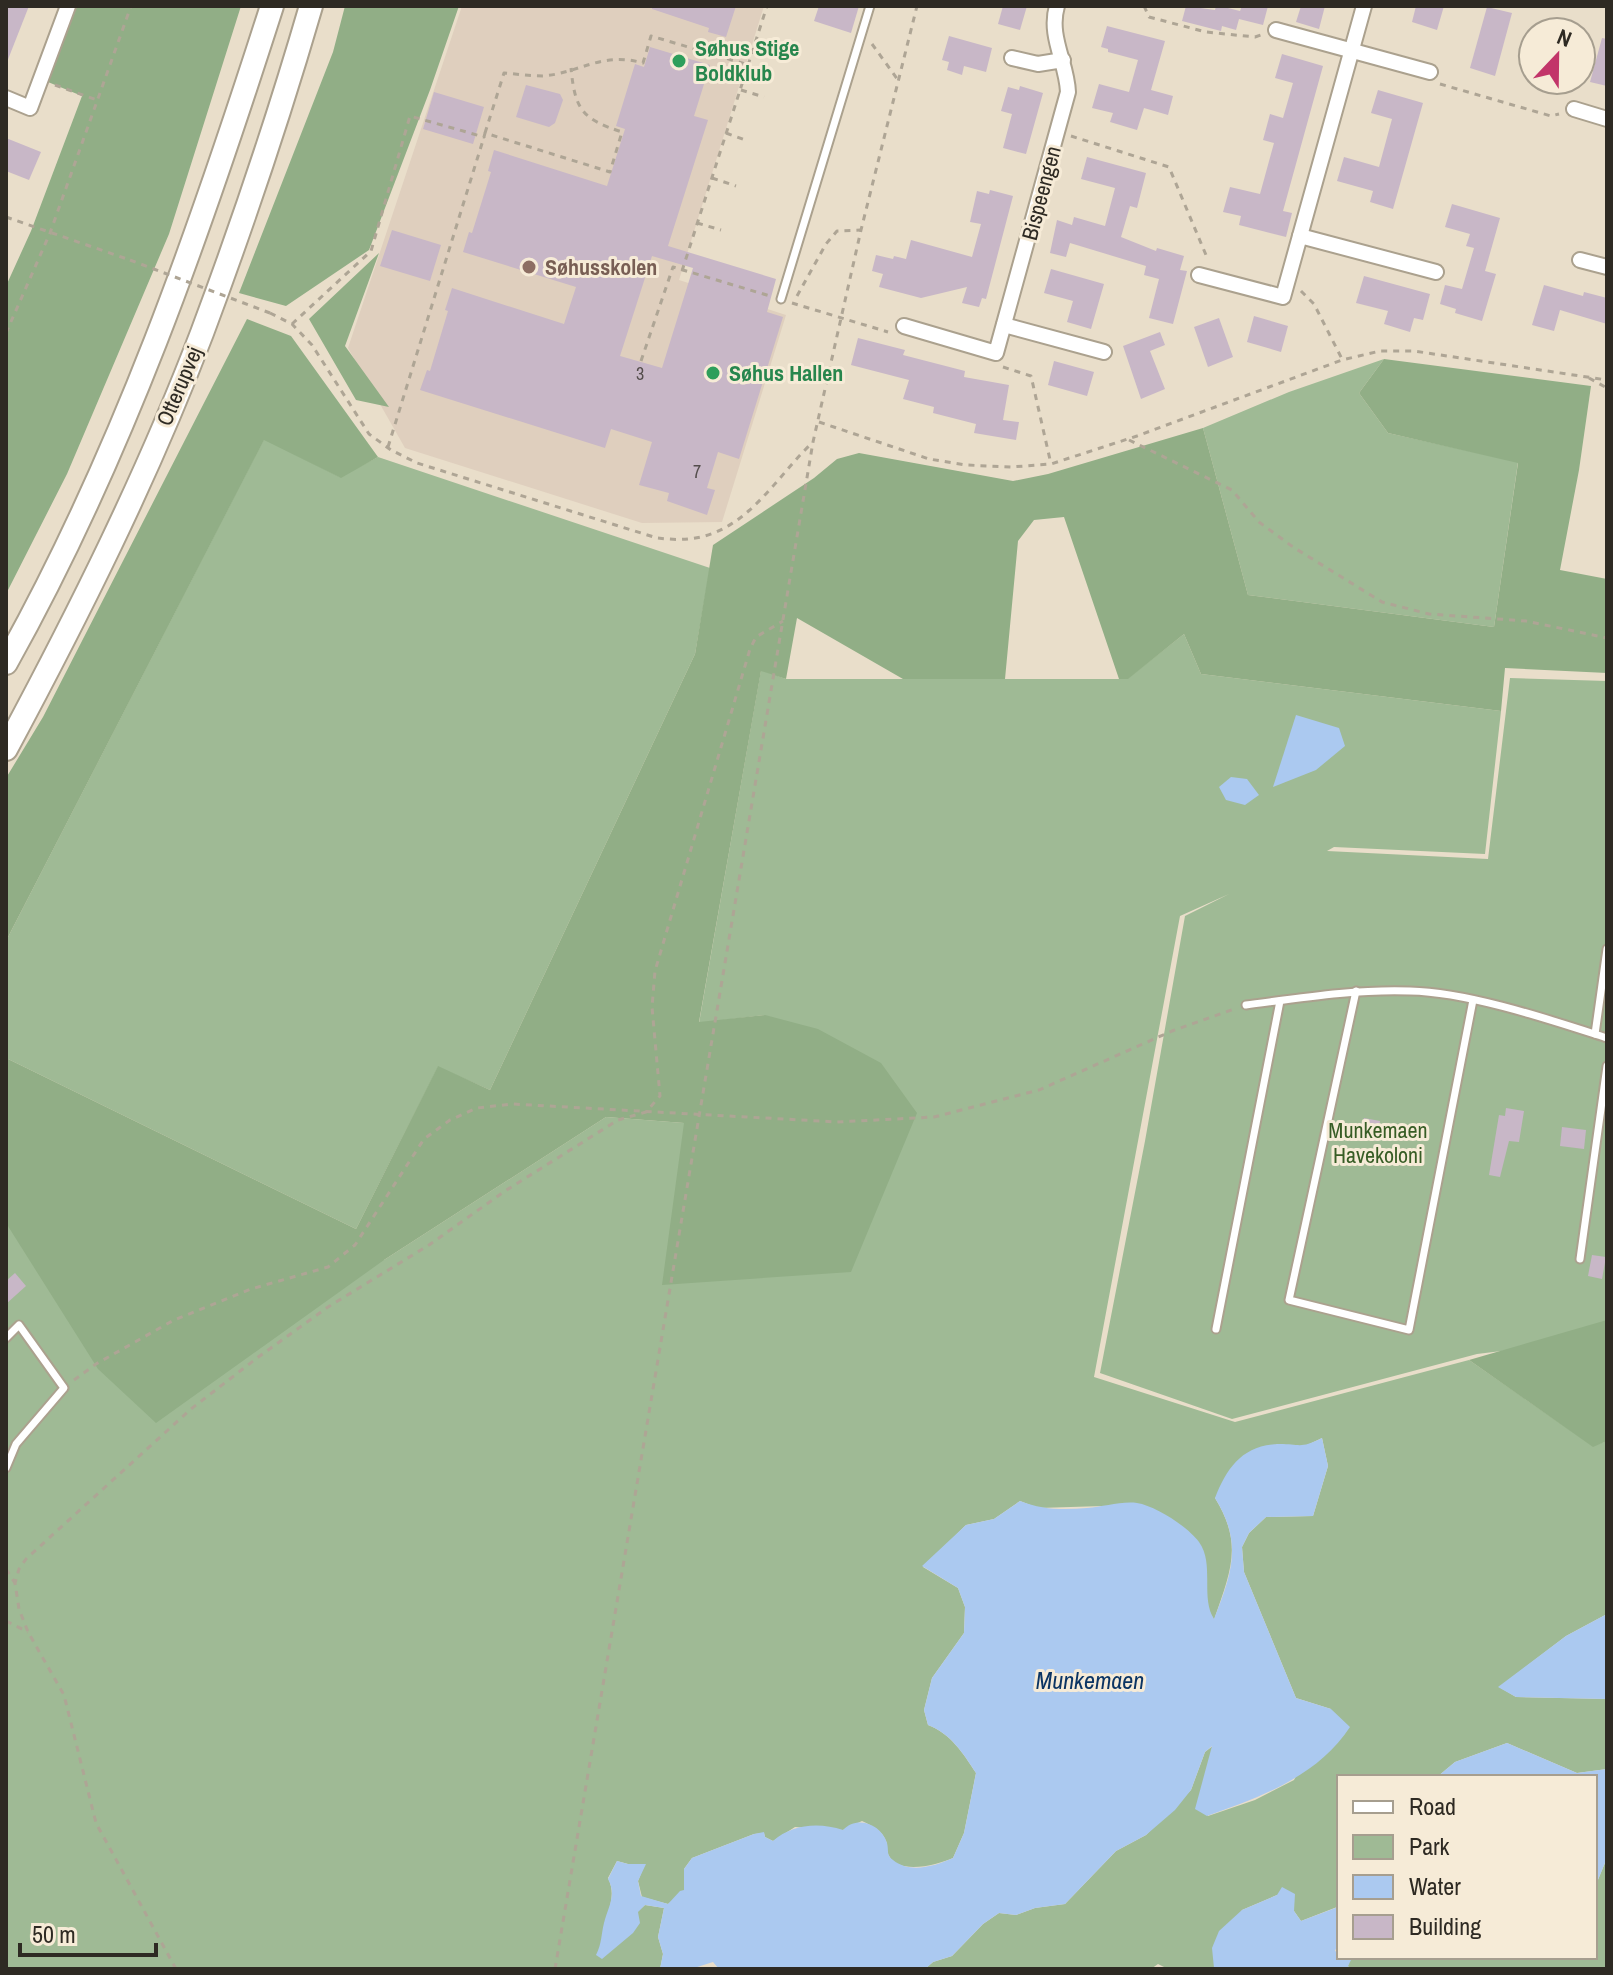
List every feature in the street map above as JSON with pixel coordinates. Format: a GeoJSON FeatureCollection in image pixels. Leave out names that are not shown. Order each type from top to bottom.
{"type":"FeatureCollection","features":[{"type":"Feature","properties":{"kind":"main road","name":"Otterupvej"},"geometry":{"type":"LineString","coordinates":[[6,663],[36,609],[101,472],[165,321],[217,178],[272,6]]}},
{"type":"Feature","properties":{"kind":"main road","name":"Otterupvej"},"geometry":{"type":"LineString","coordinates":[[6,749],[72,626],[201,335],[311,6]]}},
{"type":"Feature","properties":{"kind":"main road"},"geometry":{"type":"LineString","coordinates":[[271,130],[320,29],[326,6]]}},
{"type":"Feature","properties":{"kind":"street"},"geometry":{"type":"LineString","coordinates":[[6,98],[30,108],[68,6]]}},
{"type":"Feature","properties":{"kind":"street","name":"Bispeengen"},"geometry":{"type":"LineString","coordinates":[[996,353],[1068,92],[1067,73],[1054,34],[1057,6]]}},
{"type":"Feature","properties":{"kind":"street"},"geometry":{"type":"LineString","coordinates":[[1199,275],[1283,297],[1364,6]]}},
{"type":"Feature","properties":{"kind":"street"},"geometry":{"type":"LineString","coordinates":[[1276,30],[1430,72]]}},
{"type":"Feature","properties":{"kind":"street"},"geometry":{"type":"LineString","coordinates":[[1012,58],[1038,64],[1063,60]]}},
{"type":"Feature","properties":{"kind":"street"},"geometry":{"type":"LineString","coordinates":[[1574,109],[1607,119]]}},
{"type":"Feature","properties":{"kind":"street"},"geometry":{"type":"LineString","coordinates":[[1300,236],[1436,272]]}},
{"type":"Feature","properties":{"kind":"street"},"geometry":{"type":"LineString","coordinates":[[1580,260],[1607,267]]}},
{"type":"Feature","properties":{"kind":"street"},"geometry":{"type":"LineString","coordinates":[[1004,325],[1104,352]]}},
{"type":"Feature","properties":{"kind":"street"},"geometry":{"type":"LineString","coordinates":[[904,326],[996,353]]}},
{"type":"Feature","properties":{"kind":"lane"},"geometry":{"type":"LineString","coordinates":[[781,299],[870,6]]}},
{"type":"Feature","properties":{"kind":"lane"},"geometry":{"type":"LineString","coordinates":[[1595,1034],[1607,949]]}},
{"type":"Feature","properties":{"kind":"lane"},"geometry":{"type":"LineString","coordinates":[[1246,1005],[1356,991],[1414,990],[1473,1000],[1607,1038]]}},
{"type":"Feature","properties":{"kind":"lane"},"geometry":{"type":"LineString","coordinates":[[1356,991],[1289,1300],[1409,1330],[1473,1000]]}},
{"type":"Feature","properties":{"kind":"lane"},"geometry":{"type":"LineString","coordinates":[[1216,1329],[1280,1001]]}},
{"type":"Feature","properties":{"kind":"lane"},"geometry":{"type":"LineString","coordinates":[[1580,1259],[1607,1066]]}},
{"type":"Feature","properties":{"kind":"lane"},"geometry":{"type":"LineString","coordinates":[[6,1338],[19,1325],[64,1388],[16,1444],[6,1468]]}},
{"type":"Feature","properties":{"kind":"lane"},"geometry":{"type":"LineString","coordinates":[[6,1438],[16,1444]]}},
{"type":"Feature","properties":{"kind":"path"},"geometry":{"type":"LineString","coordinates":[[6,333],[50,233],[131,6]]}},
{"type":"Feature","properties":{"kind":"path"},"geometry":{"type":"LineString","coordinates":[[682,271],[767,6]]}},
{"type":"Feature","properties":{"kind":"path"},"geometry":{"type":"LineString","coordinates":[[555,1969],[813,442],[861,230],[917,6]]}},
{"type":"Feature","properties":{"kind":"path"},"geometry":{"type":"LineString","coordinates":[[1144,6],[1149,17],[1206,32],[1255,37],[1276,30]]}},
{"type":"Feature","properties":{"kind":"path"},"geometry":{"type":"LineString","coordinates":[[864,31],[898,81]]}},
{"type":"Feature","properties":{"kind":"path"},"geometry":{"type":"LineString","coordinates":[[388,447],[504,73],[545,76],[603,59],[622,58],[643,63],[651,36],[749,65]]}},
{"type":"Feature","properties":{"kind":"path"},"geometry":{"type":"LineString","coordinates":[[754,46],[777,53]]}},
{"type":"Feature","properties":{"kind":"path"},"geometry":{"type":"LineString","coordinates":[[292,324],[371,251],[410,116],[610,172],[622,132],[602,126],[579,108],[574,97],[571,68]]}},
{"type":"Feature","properties":{"kind":"path"},"geometry":{"type":"LineString","coordinates":[[1430,72],[1436,83],[1551,116],[1574,109]]}},
{"type":"Feature","properties":{"kind":"path"},"geometry":{"type":"LineString","coordinates":[[41,79],[97,100]]}},
{"type":"Feature","properties":{"kind":"path"},"geometry":{"type":"LineString","coordinates":[[741,90],[764,97]]}},
{"type":"Feature","properties":{"kind":"path"},"geometry":{"type":"LineString","coordinates":[[1058,132],[1169,167],[1206,255],[1199,275]]}},
{"type":"Feature","properties":{"kind":"path"},"geometry":{"type":"LineString","coordinates":[[726,133],[748,141]]}},
{"type":"Feature","properties":{"kind":"path"},"geometry":{"type":"LineString","coordinates":[[712,178],[736,186]]}},
{"type":"Feature","properties":{"kind":"path"},"geometry":{"type":"LineString","coordinates":[[6,217],[130,260],[292,324],[312,345],[369,434],[417,463],[657,538],[690,539],[722,529],[745,515],[769,493],[813,442]]}},
{"type":"Feature","properties":{"kind":"path"},"geometry":{"type":"LineString","coordinates":[[697,223],[721,230]]}},
{"type":"Feature","properties":{"kind":"path"},"geometry":{"type":"LineString","coordinates":[[792,303],[826,244],[837,231],[861,230]]}},
{"type":"Feature","properties":{"kind":"path"},"geometry":{"type":"LineString","coordinates":[[641,361],[673,267],[892,333],[904,326]]}},
{"type":"Feature","properties":{"kind":"path"},"geometry":{"type":"LineString","coordinates":[[1286,287],[1302,291],[1314,304],[1342,360]]}},
{"type":"Feature","properties":{"kind":"path"},"geometry":{"type":"LineString","coordinates":[[818,422],[929,459],[1011,467],[1051,464],[1342,360],[1380,351],[1414,351],[1607,380]]}},
{"type":"Feature","properties":{"kind":"path"},"geometry":{"type":"LineString","coordinates":[[996,353],[1003,367],[1031,376],[1051,464]]}},
{"type":"Feature","properties":{"kind":"path"},"geometry":{"type":"LineString","coordinates":[[1586,377],[1607,388]]}},
{"type":"Feature","properties":{"kind":"path"},"geometry":{"type":"LineString","coordinates":[[1126,439],[1232,490],[1259,522],[1356,589],[1382,602],[1429,614],[1526,621],[1607,638]]}},
{"type":"Feature","properties":{"kind":"path"},"geometry":{"type":"LineString","coordinates":[[15,1583],[26,1559],[191,1409],[257,1358],[328,1307],[429,1245],[505,1191],[618,1120],[646,1112],[660,1096],[652,1007],[655,971],[750,649],[756,637],[783,621]]}},
{"type":"Feature","properties":{"kind":"path"},"geometry":{"type":"LineString","coordinates":[[64,1388],[96,1364],[174,1320],[251,1289],[328,1267],[355,1245],[424,1139],[450,1120],[477,1108],[512,1104],[837,1122],[934,1117],[1039,1090],[1172,1031],[1246,1005]]}},
{"type":"Feature","properties":{"kind":"path"},"geometry":{"type":"LineString","coordinates":[[6,1569],[15,1583],[19,1609],[28,1632],[64,1695],[101,1837],[176,1969]]}},
{"type":"Feature","properties":{"kind":"path"},"geometry":{"type":"LineString","coordinates":[[6,1621],[28,1632]]}},
{"type":"Feature","properties":{"kind":"shaded area","name":"Søhusskolen"},"geometry":{"type":"Polygon","coordinates":[[[462,6],[764,6],[679,280],[786,315],[722,522],[642,523],[405,448],[348,348],[462,6]]]}},
{"type":"Feature","properties":{"kind":"green space"},"geometry":{"type":"Polygon","coordinates":[[[77,6],[241,6],[169,234],[67,474],[6,594],[6,286],[31,231],[82,96],[48,82],[77,6]]]}},
{"type":"Feature","properties":{"kind":"green space"},"geometry":{"type":"Polygon","coordinates":[[[345,6],[459,6],[369,250],[286,306],[239,293],[333,52],[345,6]]]}},
{"type":"Feature","properties":{"kind":"green space"},"geometry":{"type":"Polygon","coordinates":[[[379,253],[345,346],[389,407],[356,400],[309,319],[379,253]]]}},
{"type":"Feature","properties":{"kind":"green space"},"geometry":{"type":"Polygon","coordinates":[[[247,319],[291,336],[378,457],[341,478],[264,440],[6,941],[6,778],[43,717],[247,319]]]}},
{"type":"Feature","properties":{"kind":"green space"},"geometry":{"type":"Polygon","coordinates":[[[1384,359],[1359,393],[1388,433],[1518,462],[1494,627],[1248,595],[1203,428],[1289,392],[1384,359]]]}},
{"type":"Feature","properties":{"kind":"green space"},"geometry":{"type":"Polygon","coordinates":[[[1384,359],[1591,386],[1560,570],[1607,579],[1607,673],[1505,668],[1501,711],[1201,674],[1184,634],[1128,679],[1119,679],[1064,517],[1034,520],[1018,541],[1005,679],[903,679],[797,618],[786,679],[761,671],[699,1022],[765,1015],[818,1029],[881,1063],[917,1113],[851,1272],[662,1285],[684,1123],[606,1117],[384,1260],[156,1423],[98,1369],[6,1223],[6,1058],[356,1229],[438,1066],[490,1090],[695,654],[713,545],[814,478],[837,459],[859,453],[1013,481],[1048,474],[1203,428],[1248,595],[1494,627],[1518,463],[1388,433],[1359,393],[1384,359]]]}},
{"type":"Feature","properties":{"kind":"green space"},"geometry":{"type":"Polygon","coordinates":[[[264,439],[340,477],[378,457],[710,568],[695,654],[490,1090],[438,1067],[356,1229],[6,1058],[6,941],[264,439]]]}},
{"type":"Feature","properties":{"kind":"green space","name":"Munkemaen Havekoloni"},"geometry":{"type":"Polygon","coordinates":[[[1184,634],[1201,674],[1501,711],[1485,854],[1334,847],[1327,851],[1488,859],[1510,678],[1607,681],[1607,1338],[1477,1354],[1232,1419],[1100,1373],[1185,916],[1229,894],[1180,916],[1094,1377],[1235,1422],[1469,1360],[1593,1446],[1607,1441],[1607,1614],[1566,1636],[1499,1687],[1516,1697],[1607,1699],[1607,1769],[1577,1773],[1507,1743],[1455,1762],[1439,1775],[1337,1775],[1337,1907],[1301,1921],[1277,1895],[1242,1910],[1215,1969],[1168,1969],[1158,1964],[1151,1969],[925,1969],[933,1962],[952,1956],[983,1924],[999,1913],[1016,1915],[1035,1908],[1065,1904],[1116,1851],[1146,1835],[1191,1790],[1205,1752],[1214,1745],[1208,1816],[1255,1800],[1294,1780],[1331,1709],[1296,1698],[1244,1572],[1242,1547],[1249,1533],[1266,1517],[1313,1516],[1328,1466],[1322,1438],[1303,1447],[1277,1444],[1215,1498],[1224,1515],[1232,1545],[1229,1573],[1214,1620],[1206,1605],[1207,1575],[1103,1506],[1038,1508],[1020,1501],[994,1519],[966,1525],[923,1567],[958,1588],[965,1607],[964,1633],[932,1678],[924,1710],[928,1725],[950,1739],[976,1773],[964,1833],[953,1858],[928,1866],[900,1865],[888,1854],[882,1834],[862,1821],[843,1830],[795,1827],[773,1841],[764,1833],[754,1834],[692,1858],[684,1869],[685,1891],[668,1904],[642,1897],[638,1881],[645,1864],[617,1861],[608,1878],[612,1894],[604,1940],[645,1905],[664,1908],[658,1937],[663,1954],[660,1969],[6,1969],[6,1223],[10,1228],[384,1260],[606,1117],[684,1123],[765,1015],[699,1023],[761,670],[786,679],[1127,679],[1184,634]]]}},
{"type":"Feature","properties":{"kind":"green space"},"geometry":{"type":"Polygon","coordinates":[[[1607,1320],[1607,1441],[1593,1447],[1469,1360],[1607,1320]]]}},
{"type":"Feature","properties":{"kind":"green space"},"geometry":{"type":"Polygon","coordinates":[[[1607,1858],[1607,1969],[1350,1969],[1348,1966],[1350,1959],[1597,1959],[1597,1882],[1607,1858]]]}},
{"type":"Feature","properties":{"kind":"water"},"geometry":{"type":"Polygon","coordinates":[[[1296,715],[1339,728],[1345,746],[1316,770],[1273,787],[1296,715]]]}},
{"type":"Feature","properties":{"kind":"water"},"geometry":{"type":"Polygon","coordinates":[[[1231,777],[1247,779],[1259,795],[1245,805],[1226,800],[1219,787],[1231,777]]]}},
{"type":"Feature","properties":{"kind":"water","name":"Munkemaen"},"geometry":{"type":"Polygon","coordinates":[[[1322,1438],[1328,1466],[1313,1516],[1266,1517],[1249,1533],[1242,1547],[1244,1572],[1296,1698],[1331,1709],[1350,1727],[1322,1759],[1305,1772],[1248,1801],[1207,1816],[1195,1809],[1212,1746],[1205,1752],[1191,1790],[1175,1810],[1146,1835],[1116,1851],[1065,1904],[1035,1908],[1016,1915],[999,1913],[983,1924],[952,1956],[933,1962],[925,1969],[719,1969],[713,1962],[691,1969],[660,1969],[663,1954],[658,1937],[664,1908],[645,1905],[638,1912],[640,1923],[633,1933],[602,1959],[596,1955],[612,1896],[608,1879],[617,1861],[646,1864],[638,1881],[641,1896],[668,1904],[684,1890],[684,1869],[692,1858],[764,1832],[765,1837],[773,1841],[797,1828],[815,1825],[843,1830],[849,1825],[861,1823],[880,1831],[887,1843],[889,1856],[907,1867],[923,1867],[953,1858],[964,1833],[976,1773],[950,1739],[928,1725],[924,1710],[932,1678],[964,1633],[965,1607],[958,1588],[922,1566],[966,1525],[994,1519],[1020,1501],[1061,1509],[1125,1503],[1153,1508],[1187,1530],[1204,1551],[1208,1601],[1214,1619],[1226,1587],[1232,1558],[1229,1529],[1215,1498],[1225,1477],[1238,1460],[1256,1448],[1279,1444],[1305,1445],[1322,1438]]]}},
{"type":"Feature","properties":{"kind":"water"},"geometry":{"type":"Polygon","coordinates":[[[1607,1614],[1607,1699],[1516,1697],[1498,1687],[1566,1636],[1607,1614]]]}},
{"type":"Feature","properties":{"kind":"water"},"geometry":{"type":"Polygon","coordinates":[[[1507,1743],[1577,1773],[1607,1769],[1607,1858],[1597,1882],[1597,1775],[1439,1775],[1455,1762],[1507,1743]]]}},
{"type":"Feature","properties":{"kind":"water"},"geometry":{"type":"Polygon","coordinates":[[[1282,1887],[1295,1894],[1294,1911],[1301,1921],[1337,1907],[1335,1951],[1337,1959],[1352,1959],[1348,1966],[1350,1969],[1214,1968],[1212,1948],[1219,1931],[1242,1910],[1277,1895],[1282,1887]]]}},
{"type":"Feature","properties":{"kind":"building"},"geometry":{"type":"Polygon","coordinates":[[[6,6],[29,6],[7,62],[6,61],[6,6]]]}},
{"type":"Feature","properties":{"kind":"building"},"geometry":{"type":"Polygon","coordinates":[[[652,6],[736,6],[726,37],[708,32],[709,28],[652,9],[652,6]]]}},
{"type":"Feature","properties":{"kind":"building"},"geometry":{"type":"Polygon","coordinates":[[[819,6],[859,6],[851,33],[814,21],[819,6]]]}},
{"type":"Feature","properties":{"kind":"building"},"geometry":{"type":"Polygon","coordinates":[[[1003,6],[1027,6],[1020,30],[998,24],[1003,6]]]}},
{"type":"Feature","properties":{"kind":"building"},"geometry":{"type":"Polygon","coordinates":[[[1186,6],[1215,10],[1216,6],[1220,6],[1240,11],[1242,6],[1268,6],[1263,25],[1239,19],[1236,30],[1222,26],[1221,31],[1182,21],[1186,6]]]}},
{"type":"Feature","properties":{"kind":"building"},"geometry":{"type":"Polygon","coordinates":[[[1301,6],[1325,6],[1319,29],[1296,22],[1301,6]]]}},
{"type":"Feature","properties":{"kind":"building"},"geometry":{"type":"Polygon","coordinates":[[[1416,6],[1444,6],[1437,30],[1412,22],[1416,6]]]}},
{"type":"Feature","properties":{"kind":"building"},"geometry":{"type":"Polygon","coordinates":[[[1487,7],[1512,13],[1495,76],[1470,68],[1487,7]]]}},
{"type":"Feature","properties":{"kind":"building"},"geometry":{"type":"Polygon","coordinates":[[[1107,26],[1165,41],[1151,90],[1173,96],[1168,115],[1144,108],[1137,130],[1110,122],[1113,113],[1092,108],[1099,84],[1129,92],[1138,60],[1101,47],[1107,26]]]}},
{"type":"Feature","properties":{"kind":"building"},"geometry":{"type":"Polygon","coordinates":[[[949,36],[992,48],[986,72],[964,66],[962,75],[947,70],[949,62],[942,60],[949,36]]]}},
{"type":"Feature","properties":{"kind":"building"},"geometry":{"type":"Polygon","coordinates":[[[1602,38],[1607,39],[1607,86],[1597,84],[1597,56],[1602,38]]]}},
{"type":"Feature","properties":{"kind":"building"},"geometry":{"type":"Polygon","coordinates":[[[650,47],[710,65],[694,116],[708,120],[668,246],[776,279],[767,312],[783,317],[739,459],[718,452],[707,488],[715,490],[707,515],[667,501],[669,493],[639,485],[652,442],[611,429],[605,448],[420,390],[427,370],[430,371],[452,288],[564,324],[576,287],[463,252],[491,172],[488,171],[494,150],[607,186],[625,129],[616,126],[635,64],[644,67],[650,47]],[[652,256],[620,356],[662,368],[693,268],[652,256]]]}},
{"type":"Feature","properties":{"kind":"building"},"geometry":{"type":"Polygon","coordinates":[[[1282,54],[1323,66],[1283,211],[1292,213],[1286,237],[1239,225],[1241,216],[1223,212],[1230,187],[1260,194],[1274,143],[1263,140],[1270,114],[1283,118],[1293,83],[1275,78],[1282,54]]]}},
{"type":"Feature","properties":{"kind":"building"},"geometry":{"type":"Polygon","coordinates":[[[526,85],[560,94],[563,100],[555,123],[549,127],[516,117],[526,85]]]}},
{"type":"Feature","properties":{"kind":"building"},"geometry":{"type":"Polygon","coordinates":[[[1020,86],[1043,93],[1026,154],[1003,148],[1012,114],[1001,111],[1008,87],[1019,90],[1020,86]]]}},
{"type":"Feature","properties":{"kind":"building"},"geometry":{"type":"Polygon","coordinates":[[[1378,90],[1423,103],[1393,209],[1370,202],[1373,191],[1337,181],[1344,157],[1379,167],[1392,119],[1371,113],[1378,90]]]}},
{"type":"Feature","properties":{"kind":"building"},"geometry":{"type":"Polygon","coordinates":[[[434,92],[484,107],[473,144],[423,129],[434,92]]]}},
{"type":"Feature","properties":{"kind":"building"},"geometry":{"type":"Polygon","coordinates":[[[6,138],[41,152],[29,180],[6,171],[6,138]]]}},
{"type":"Feature","properties":{"kind":"building"},"geometry":{"type":"Polygon","coordinates":[[[1087,157],[1146,173],[1137,208],[1130,206],[1121,237],[1156,251],[1157,248],[1184,256],[1180,270],[1187,271],[1173,324],[1149,318],[1159,279],[1144,275],[1146,266],[1070,243],[1066,257],[1050,253],[1057,220],[1072,225],[1074,217],[1105,226],[1115,188],[1081,179],[1087,157]]]}},
{"type":"Feature","properties":{"kind":"building"},"geometry":{"type":"Polygon","coordinates":[[[990,190],[1013,196],[986,299],[982,298],[979,307],[962,303],[967,287],[921,298],[879,287],[883,274],[872,271],[876,255],[906,259],[911,240],[972,257],[981,224],[970,222],[977,191],[989,194],[990,190]]]}},
{"type":"Feature","properties":{"kind":"building"},"geometry":{"type":"Polygon","coordinates":[[[1452,204],[1500,218],[1485,271],[1496,274],[1482,321],[1455,313],[1456,309],[1440,304],[1445,285],[1462,289],[1474,248],[1466,246],[1470,234],[1445,227],[1452,204]]]}},
{"type":"Feature","properties":{"kind":"building"},"geometry":{"type":"Polygon","coordinates":[[[392,230],[441,245],[430,281],[380,266],[392,230]]]}},
{"type":"Feature","properties":{"kind":"building"},"geometry":{"type":"Polygon","coordinates":[[[1051,269],[1104,284],[1091,329],[1067,322],[1073,301],[1044,293],[1051,269]]]}},
{"type":"Feature","properties":{"kind":"building"},"geometry":{"type":"Polygon","coordinates":[[[1364,276],[1430,294],[1423,320],[1414,318],[1410,332],[1384,324],[1388,311],[1356,303],[1364,276]]]}},
{"type":"Feature","properties":{"kind":"building"},"geometry":{"type":"Polygon","coordinates":[[[1544,285],[1583,296],[1584,292],[1607,298],[1607,324],[1560,310],[1554,331],[1532,325],[1544,285]]]}},
{"type":"Feature","properties":{"kind":"building"},"geometry":{"type":"Polygon","coordinates":[[[1254,316],[1288,326],[1281,352],[1247,342],[1254,316]]]}},
{"type":"Feature","properties":{"kind":"building"},"geometry":{"type":"Polygon","coordinates":[[[1219,318],[1233,357],[1208,367],[1194,327],[1219,318]]]}},
{"type":"Feature","properties":{"kind":"building"},"geometry":{"type":"Polygon","coordinates":[[[1160,332],[1165,345],[1150,351],[1165,389],[1141,399],[1123,346],[1160,332]]]}},
{"type":"Feature","properties":{"kind":"building"},"geometry":{"type":"Polygon","coordinates":[[[858,338],[905,350],[903,355],[965,371],[964,377],[1009,385],[1003,420],[1019,422],[1016,440],[974,433],[976,424],[933,413],[934,407],[903,399],[909,380],[851,365],[858,338]]]}},
{"type":"Feature","properties":{"kind":"building"},"geometry":{"type":"Polygon","coordinates":[[[1054,361],[1094,372],[1087,396],[1048,385],[1054,361]]]}},
{"type":"Feature","properties":{"kind":"building"},"geometry":{"type":"Polygon","coordinates":[[[1506,1108],[1524,1111],[1519,1142],[1509,1141],[1500,1177],[1489,1175],[1499,1115],[1505,1116],[1506,1108]]]}},
{"type":"Feature","properties":{"kind":"building"},"geometry":{"type":"Polygon","coordinates":[[[1364,1118],[1380,1121],[1377,1141],[1360,1138],[1364,1118]]]}},
{"type":"Feature","properties":{"kind":"building"},"geometry":{"type":"Polygon","coordinates":[[[1562,1127],[1586,1130],[1584,1149],[1560,1146],[1562,1127]]]}},
{"type":"Feature","properties":{"kind":"building"},"geometry":{"type":"Polygon","coordinates":[[[1592,1255],[1606,1257],[1602,1279],[1588,1276],[1592,1255]]]}},
{"type":"Feature","properties":{"kind":"building"},"geometry":{"type":"Polygon","coordinates":[[[15,1273],[26,1286],[6,1304],[6,1281],[15,1273]]]}},
{"type":"Feature","properties":{"kind":"place","name":"Søhus Stige Boldklub"},"geometry":{"type":"Point","coordinates":[679,61]}},
{"type":"Feature","properties":{"kind":"place","name":"Søhusskolen"},"geometry":{"type":"Point","coordinates":[529,267]}},
{"type":"Feature","properties":{"kind":"place","name":"Søhus Hallen"},"geometry":{"type":"Point","coordinates":[713,373]}}]}
